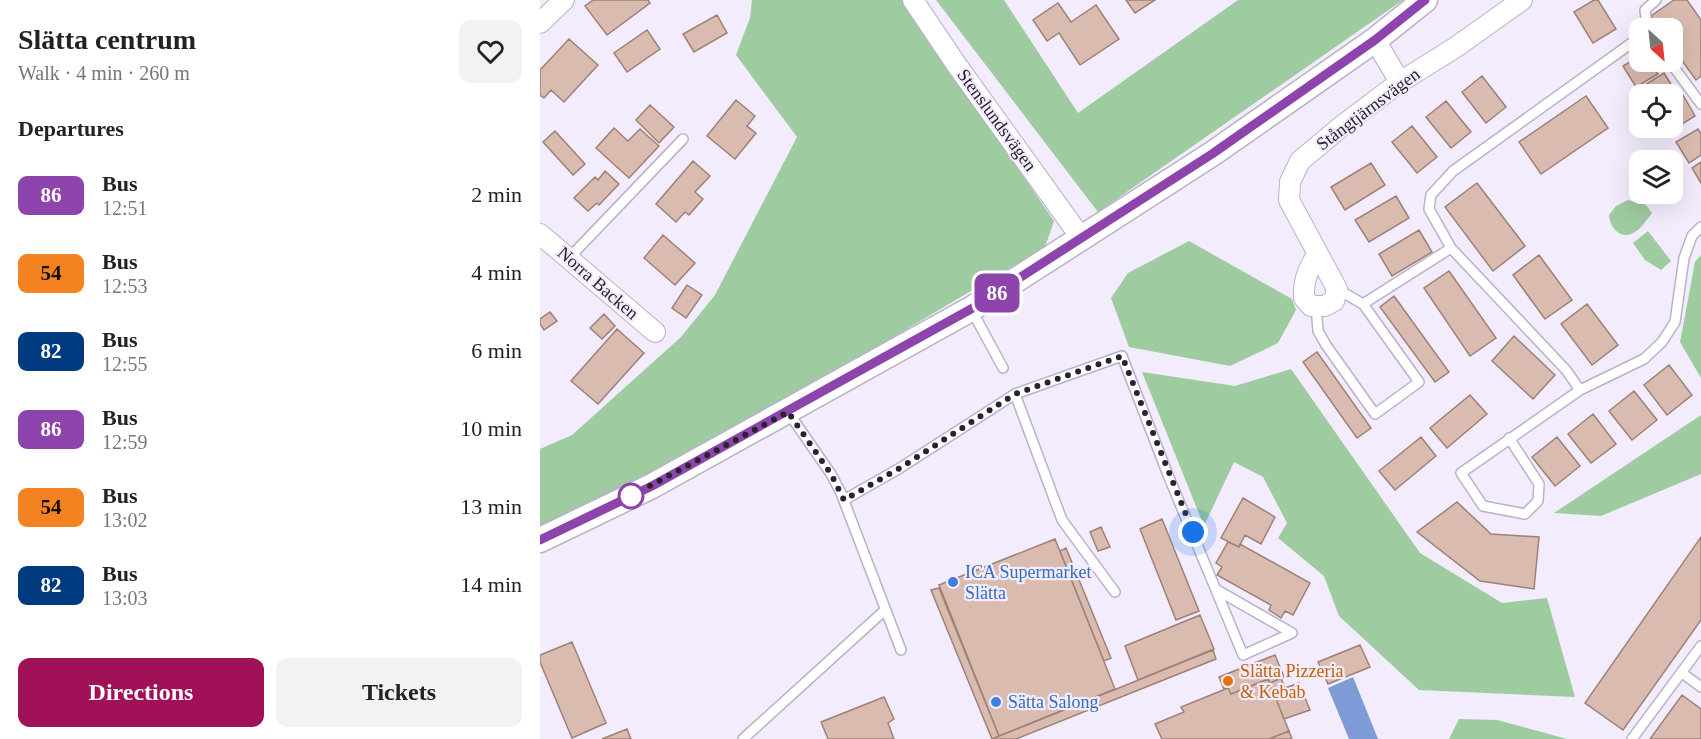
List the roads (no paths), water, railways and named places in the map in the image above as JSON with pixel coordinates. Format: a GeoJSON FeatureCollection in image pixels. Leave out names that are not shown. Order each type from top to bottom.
{"type":"FeatureCollection","features":[{"type":"Feature","properties":{"kind":"street"},"geometry":{"type":"LineString","coordinates":[[540,23],[564,0]]}},
{"type":"Feature","properties":{"kind":"street","name":"Stenslundsvägen"},"geometry":{"type":"LineString","coordinates":[[913,0],[956,64],[1082,238]]}},
{"type":"Feature","properties":{"kind":"street"},"geometry":{"type":"LineString","coordinates":[[540,540],[652,486],[971,309],[1212,154],[1375,40],[1425,0]]}},
{"type":"Feature","properties":{"kind":"street","name":"Stångtjärnsvägen"},"geometry":{"type":"LineString","coordinates":[[1336,289],[1289,200],[1290,182],[1300,160],[1400,82],[1456,47],[1522,0]]}},
{"type":"Feature","properties":{"kind":"street"},"geometry":{"type":"LineString","coordinates":[[1375,40],[1400,82]]}},
{"type":"Feature","properties":{"kind":"street","name":"Norra Backen"},"geometry":{"type":"LineString","coordinates":[[544,245],[569,258],[655,332]]}},
{"type":"Feature","properties":{"kind":"street"},"geometry":{"type":"LineString","coordinates":[[1317,255],[1308,268],[1303,286],[1304,298],[1311,306],[1325,306],[1334,301],[1336,289]]}},
{"type":"Feature","properties":{"kind":"lane"},"geometry":{"type":"LineString","coordinates":[[1646,18],[1645,10],[1656,0]]}},
{"type":"Feature","properties":{"kind":"lane"},"geometry":{"type":"LineString","coordinates":[[1580,390],[1566,369],[1451,248],[1429,209],[1431,195],[1453,171],[1629,45]]}},
{"type":"Feature","properties":{"kind":"lane"},"geometry":{"type":"LineString","coordinates":[[1678,72],[1699,97]]}},
{"type":"Feature","properties":{"kind":"lane"},"geometry":{"type":"LineString","coordinates":[[569,258],[683,139]]}},
{"type":"Feature","properties":{"kind":"lane"},"geometry":{"type":"LineString","coordinates":[[1509,438],[1539,484],[1538,501],[1525,514],[1483,506],[1461,473],[1509,438],[1580,390],[1644,358],[1662,342],[1675,322],[1684,258],[1692,236],[1701,227]]}},
{"type":"Feature","properties":{"kind":"lane"},"geometry":{"type":"LineString","coordinates":[[1363,304],[1451,248]]}},
{"type":"Feature","properties":{"kind":"lane"},"geometry":{"type":"LineString","coordinates":[[1316,306],[1318,331],[1375,414],[1419,382],[1363,304],[1336,289]]}},
{"type":"Feature","properties":{"kind":"lane"},"geometry":{"type":"LineString","coordinates":[[971,309],[1004,368]]}},
{"type":"Feature","properties":{"kind":"lane"},"geometry":{"type":"LineString","coordinates":[[844,500],[900,468],[1015,394],[1122,356],[1168,475],[1244,655],[1292,633],[1217,590]]}},
{"type":"Feature","properties":{"kind":"lane"},"geometry":{"type":"LineString","coordinates":[[1015,394],[1062,520],[1115,592]]}},
{"type":"Feature","properties":{"kind":"lane"},"geometry":{"type":"LineString","coordinates":[[788,412],[831,474],[844,500],[901,650]]}},
{"type":"Feature","properties":{"kind":"lane"},"geometry":{"type":"LineString","coordinates":[[743,739],[885,610]]}},
{"type":"Feature","properties":{"kind":"lane"},"geometry":{"type":"LineString","coordinates":[[1632,739],[1701,646]]}},
{"type":"Feature","properties":{"kind":"lane"},"geometry":{"type":"LineString","coordinates":[[1682,673],[1701,687]]}},
{"type":"Feature","properties":{"kind":"water"},"geometry":{"type":"Polygon","coordinates":[[[1353,677],[1378,739],[1349,739],[1328,688],[1353,677]]]}},
{"type":"Feature","properties":{"kind":"place","name":"ICA Supermarket Slätta"},"geometry":{"type":"Point","coordinates":[953,582]}},
{"type":"Feature","properties":{"kind":"place","name":"Slätta Pizzeria & Kebab"},"geometry":{"type":"Point","coordinates":[1228,681]}},
{"type":"Feature","properties":{"kind":"place","name":"Sätta Salong"},"geometry":{"type":"Point","coordinates":[996,702]}}]}
